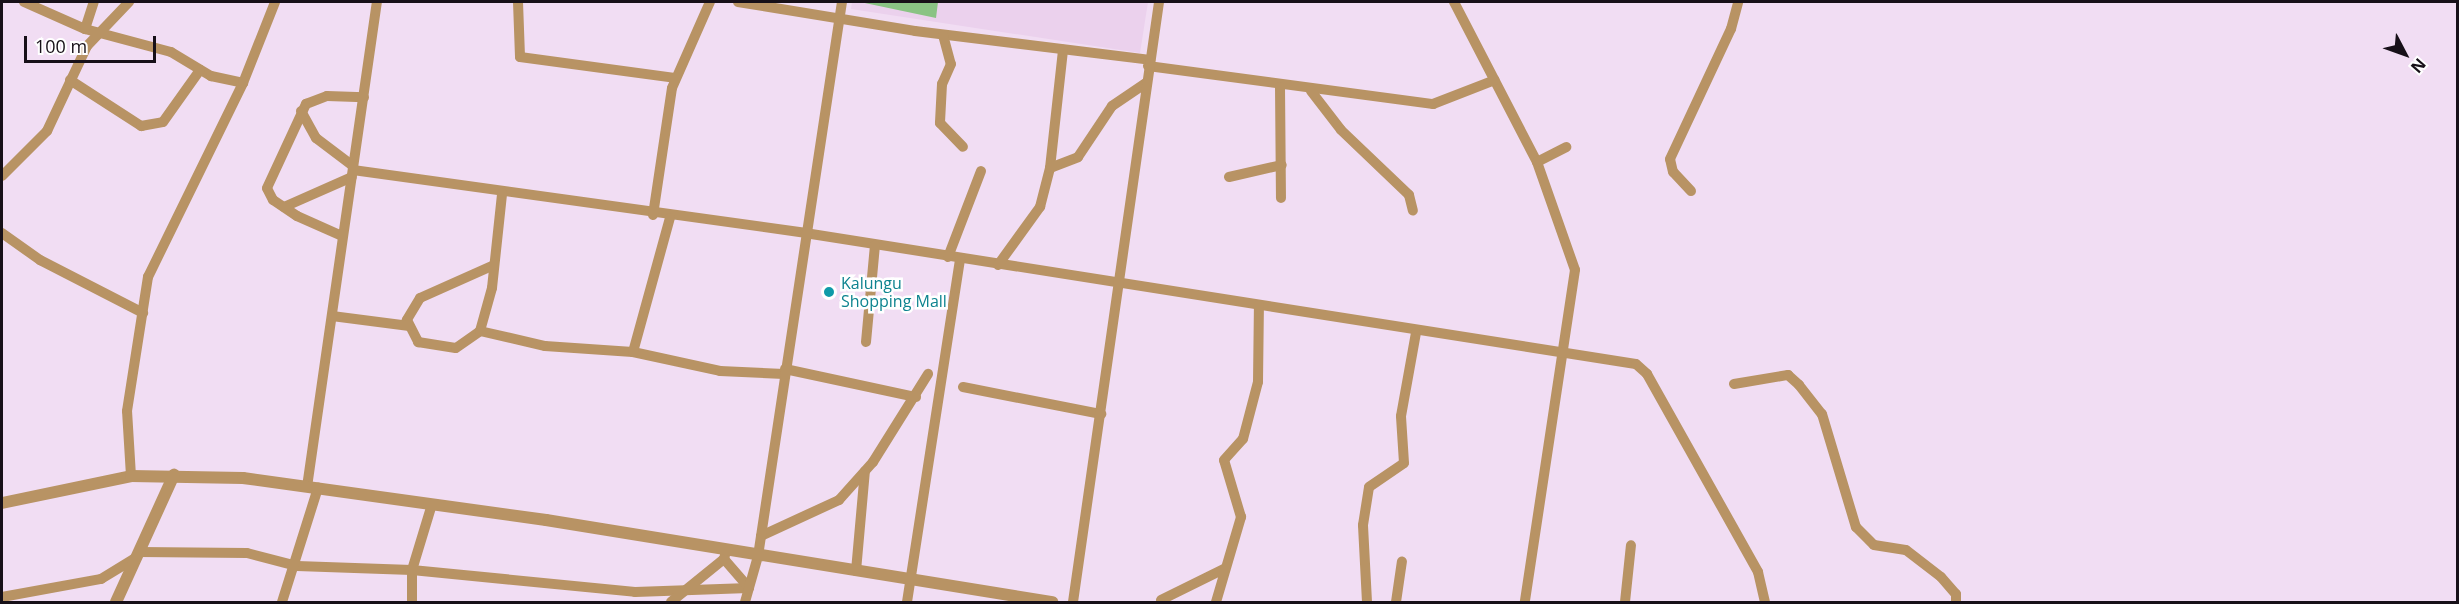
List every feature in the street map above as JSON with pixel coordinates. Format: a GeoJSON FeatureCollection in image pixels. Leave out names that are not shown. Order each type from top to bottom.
{"type":"FeatureCollection","features":[{"type":"Feature","properties":{"kind":"street"},"geometry":{"type":"LineString","coordinates":[[24,2],[85,29],[101,31],[171,52],[200,70],[243,83]]}},
{"type":"Feature","properties":{"kind":"street"},"geometry":{"type":"LineString","coordinates":[[85,29],[94,2]]}},
{"type":"Feature","properties":{"kind":"street"},"geometry":{"type":"LineString","coordinates":[[2,176],[47,130],[70,80],[101,31],[129,2]]}},
{"type":"Feature","properties":{"kind":"street"},"geometry":{"type":"LineString","coordinates":[[130,476],[127,411],[152,268],[243,83],[275,2]]}},
{"type":"Feature","properties":{"kind":"street"},"geometry":{"type":"LineString","coordinates":[[282,603],[297,566],[312,488],[342,236],[377,2]]}},
{"type":"Feature","properties":{"kind":"street"},"geometry":{"type":"LineString","coordinates":[[518,2],[520,57],[675,78]]}},
{"type":"Feature","properties":{"kind":"street"},"geometry":{"type":"LineString","coordinates":[[653,215],[675,78],[711,2]]}},
{"type":"Feature","properties":{"kind":"street"},"geometry":{"type":"LineString","coordinates":[[738,2],[943,35],[1149,63],[1280,87],[1433,104],[1495,80]]}},
{"type":"Feature","properties":{"kind":"street"},"geometry":{"type":"LineString","coordinates":[[745,603],[758,556],[805,233],[842,2]]}},
{"type":"Feature","properties":{"kind":"street"},"geometry":{"type":"LineString","coordinates":[[1073,603],[1159,2]]}},
{"type":"Feature","properties":{"kind":"street"},"geometry":{"type":"LineString","coordinates":[[1454,2],[1537,162],[1575,270],[1525,603]]}},
{"type":"Feature","properties":{"kind":"street"},"geometry":{"type":"LineString","coordinates":[[1691,191],[1673,172],[1670,159],[1731,29],[1738,2]]}},
{"type":"Feature","properties":{"kind":"street"},"geometry":{"type":"LineString","coordinates":[[943,35],[951,64],[942,84],[940,123],[963,147]]}},
{"type":"Feature","properties":{"kind":"street"},"geometry":{"type":"LineString","coordinates":[[998,265],[1040,207],[1050,168],[1063,50]]}},
{"type":"Feature","properties":{"kind":"street"},"geometry":{"type":"LineString","coordinates":[[70,80],[141,126],[163,122],[200,70]]}},
{"type":"Feature","properties":{"kind":"street"},"geometry":{"type":"LineString","coordinates":[[1050,168],[1078,157],[1112,106],[1146,83]]}},
{"type":"Feature","properties":{"kind":"street"},"geometry":{"type":"LineString","coordinates":[[1280,87],[1281,198]]}},
{"type":"Feature","properties":{"kind":"street"},"geometry":{"type":"LineString","coordinates":[[1311,91],[1341,130],[1409,195],[1413,211]]}},
{"type":"Feature","properties":{"kind":"street"},"geometry":{"type":"LineString","coordinates":[[342,236],[284,207],[267,188],[301,111],[316,98],[364,98]]}},
{"type":"Feature","properties":{"kind":"street"},"geometry":{"type":"LineString","coordinates":[[301,111],[316,138],[352,171],[670,218],[805,233],[1119,285],[1259,305],[1416,333],[1636,364],[1647,374],[1758,572],[1765,603]]}},
{"type":"Feature","properties":{"kind":"street"},"geometry":{"type":"LineString","coordinates":[[1537,162],[1566,147]]}},
{"type":"Feature","properties":{"kind":"street"},"geometry":{"type":"LineString","coordinates":[[1229,177],[1282,165]]}},
{"type":"Feature","properties":{"kind":"street"},"geometry":{"type":"LineString","coordinates":[[284,207],[352,171]]}},
{"type":"Feature","properties":{"kind":"street"},"geometry":{"type":"LineString","coordinates":[[948,257],[981,171]]}},
{"type":"Feature","properties":{"kind":"street"},"geometry":{"type":"LineString","coordinates":[[494,265],[431,290],[410,312],[409,326],[418,342],[437,349],[456,348],[480,331],[494,265],[502,194]]}},
{"type":"Feature","properties":{"kind":"street"},"geometry":{"type":"LineString","coordinates":[[633,352],[670,218]]}},
{"type":"Feature","properties":{"kind":"street"},"geometry":{"type":"LineString","coordinates":[[2,233],[40,260],[143,313]]}},
{"type":"Feature","properties":{"kind":"street"},"geometry":{"type":"LineString","coordinates":[[866,342],[875,244]]}},
{"type":"Feature","properties":{"kind":"street"},"geometry":{"type":"LineString","coordinates":[[907,603],[960,259]]}},
{"type":"Feature","properties":{"kind":"street"},"geometry":{"type":"LineString","coordinates":[[1216,603],[1224,569],[1241,517],[1224,460],[1243,439],[1258,382],[1259,305]]}},
{"type":"Feature","properties":{"kind":"street"},"geometry":{"type":"LineString","coordinates":[[332,316],[409,326]]}},
{"type":"Feature","properties":{"kind":"street"},"geometry":{"type":"LineString","coordinates":[[480,331],[545,346],[633,352],[720,371],[785,371],[916,397]]}},
{"type":"Feature","properties":{"kind":"street"},"geometry":{"type":"LineString","coordinates":[[1367,603],[1364,525],[1369,487],[1404,464],[1402,399],[1416,333]]}},
{"type":"Feature","properties":{"kind":"street"},"geometry":{"type":"LineString","coordinates":[[761,536],[839,500],[865,471],[916,397],[928,374]]}},
{"type":"Feature","properties":{"kind":"street"},"geometry":{"type":"LineString","coordinates":[[1734,384],[1788,375],[1799,385],[1822,414],[1856,527],[1874,545],[1906,550],[1941,578],[1956,594],[1956,603]]}},
{"type":"Feature","properties":{"kind":"street"},"geometry":{"type":"LineString","coordinates":[[963,387],[1101,414]]}},
{"type":"Feature","properties":{"kind":"street"},"geometry":{"type":"LineString","coordinates":[[856,571],[865,471]]}},
{"type":"Feature","properties":{"kind":"street"},"geometry":{"type":"LineString","coordinates":[[2,502],[130,476],[174,475],[312,488],[432,504],[725,555],[758,556],[1052,603]]}},
{"type":"Feature","properties":{"kind":"street"},"geometry":{"type":"LineString","coordinates":[[116,603],[174,475]]}},
{"type":"Feature","properties":{"kind":"street"},"geometry":{"type":"LineString","coordinates":[[412,603],[412,570],[432,504]]}},
{"type":"Feature","properties":{"kind":"street"},"geometry":{"type":"LineString","coordinates":[[1625,603],[1631,545]]}},
{"type":"Feature","properties":{"kind":"street"},"geometry":{"type":"LineString","coordinates":[[2,597],[101,579],[139,554],[247,553],[297,566],[412,570],[551,587],[681,594],[749,588]]}},
{"type":"Feature","properties":{"kind":"street"},"geometry":{"type":"LineString","coordinates":[[725,555],[749,588]]}},
{"type":"Feature","properties":{"kind":"street"},"geometry":{"type":"LineString","coordinates":[[671,603],[725,555]]}},
{"type":"Feature","properties":{"kind":"street"},"geometry":{"type":"LineString","coordinates":[[1396,603],[1402,561]]}},
{"type":"Feature","properties":{"kind":"street"},"geometry":{"type":"LineString","coordinates":[[1161,600],[1224,569]]}},
{"type":"Feature","properties":{"kind":"shaded area"},"geometry":{"type":"Polygon","coordinates":[[[852,2],[1148,2],[1140,53],[851,9],[852,2]]]}},
{"type":"Feature","properties":{"kind":"green space"},"geometry":{"type":"Polygon","coordinates":[[[860,2],[938,2],[936,18],[860,2]]]}},
{"type":"Feature","properties":{"kind":"place","name":"Kalungu Shopping Mall"},"geometry":{"type":"Point","coordinates":[829,292]}}]}
